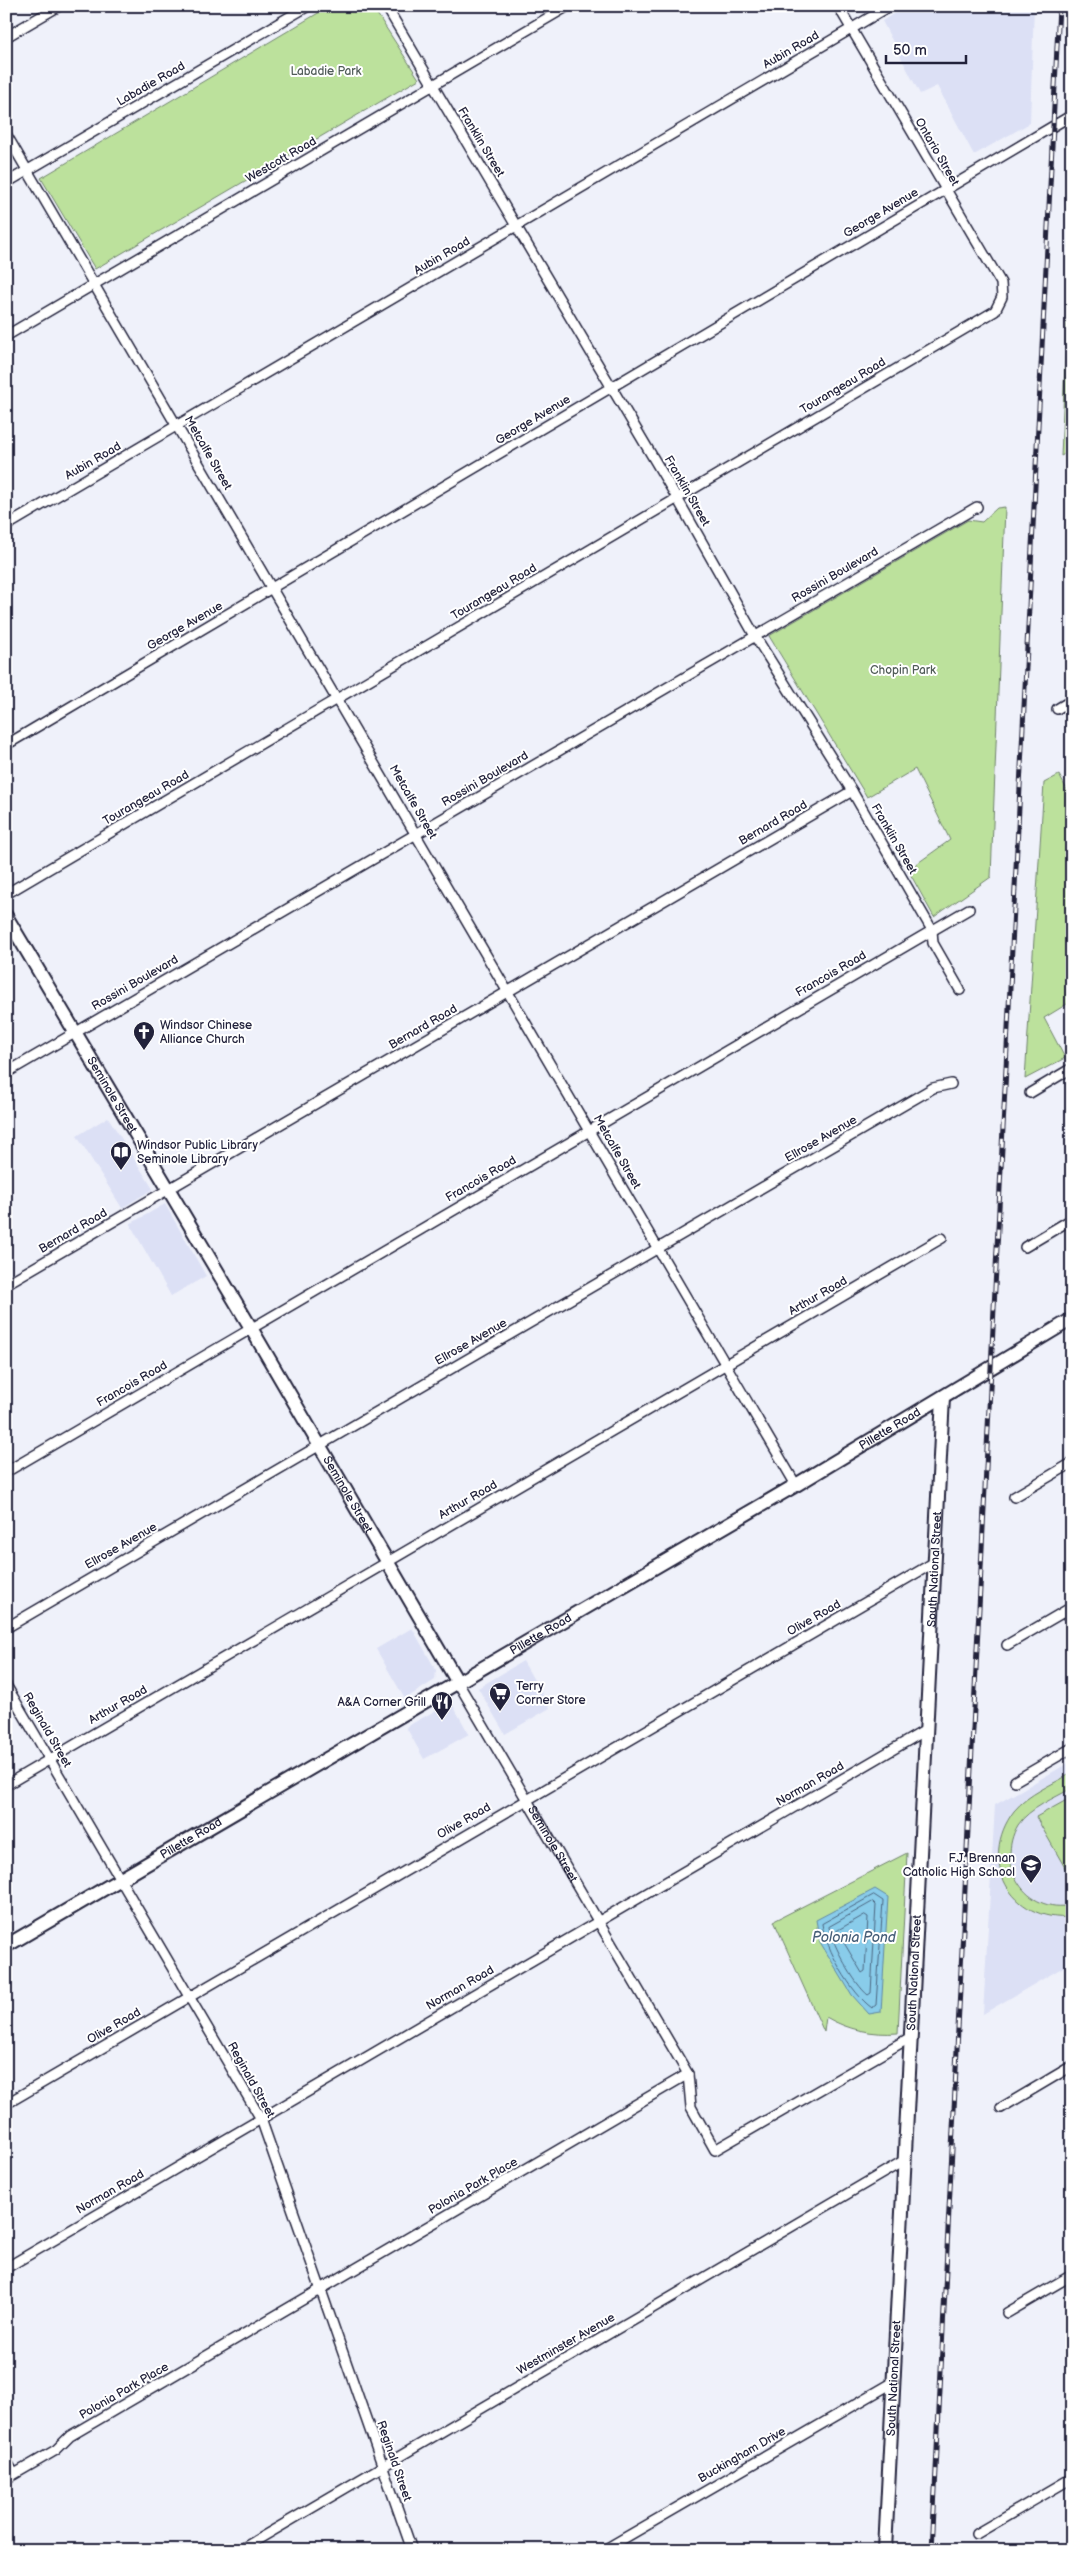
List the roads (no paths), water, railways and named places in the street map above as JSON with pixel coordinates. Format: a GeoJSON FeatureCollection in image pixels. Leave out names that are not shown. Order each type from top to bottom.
{"type":"FeatureCollection","features":[{"type":"Feature","properties":{"kind":"street"},"geometry":{"type":"LineString","coordinates":[[6,37],[59,6]]}},
{"type":"Feature","properties":{"kind":"street","name":"Labadie Road"},"geometry":{"type":"LineString","coordinates":[[6,183],[308,6]]}},
{"type":"Feature","properties":{"kind":"street","name":"Franklin Street"},"geometry":{"type":"LineString","coordinates":[[386,6],[677,498],[755,636],[852,791],[932,930],[934,943],[960,990]]}},
{"type":"Feature","properties":{"kind":"street","name":"Westcott Road"},"geometry":{"type":"LineString","coordinates":[[6,336],[568,6]]}},
{"type":"Feature","properties":{"kind":"street","name":"Ontario Street"},"geometry":{"type":"LineString","coordinates":[[838,6],[1001,283],[1002,297],[995,311]]}},
{"type":"Feature","properties":{"kind":"street","name":"Aubin Road"},"geometry":{"type":"LineString","coordinates":[[6,526],[890,6]]}},
{"type":"Feature","properties":{"kind":"street","name":"George Avenue"},"geometry":{"type":"LineString","coordinates":[[6,745],[274,589],[611,387],[1072,115]]}},
{"type":"Feature","properties":{"kind":"street","name":"Metcalfe Street"},"geometry":{"type":"LineString","coordinates":[[6,134],[274,589],[796,1484]]}},
{"type":"Feature","properties":{"kind":"street","name":"Tourangeau Road"},"geometry":{"type":"LineString","coordinates":[[6,894],[995,311]]}},
{"type":"Feature","properties":{"kind":"street","name":"Rossini Boulevard"},"geometry":{"type":"LineString","coordinates":[[6,1073],[977,507]]}},
{"type":"Feature","properties":{"kind":"street"},"geometry":{"type":"LineString","coordinates":[[1057,709],[1072,700]]}},
{"type":"Feature","properties":{"kind":"street","name":"Bernard Road"},"geometry":{"type":"LineString","coordinates":[[6,1284],[852,791]]}},
{"type":"Feature","properties":{"kind":"street","name":"Francois Road"},"geometry":{"type":"LineString","coordinates":[[6,1472],[969,909]]}},
{"type":"Feature","properties":{"kind":"street","name":"Seminole Street"},"geometry":{"type":"LineString","coordinates":[[6,916],[320,1445],[457,1681],[528,1798],[598,1922],[688,2074]]}},
{"type":"Feature","properties":{"kind":"street"},"geometry":{"type":"LineString","coordinates":[[1030,1093],[1072,1068]]}},
{"type":"Feature","properties":{"kind":"street","name":"Ellrose Avenue"},"geometry":{"type":"LineString","coordinates":[[6,1628],[933,1088],[951,1084]]}},
{"type":"Feature","properties":{"kind":"street"},"geometry":{"type":"LineString","coordinates":[[1025,1247],[1072,1219]]}},
{"type":"Feature","properties":{"kind":"street","name":"Arthur Road"},"geometry":{"type":"LineString","coordinates":[[6,1785],[942,1238]]}},
{"type":"Feature","properties":{"kind":"street","name":"Pillette Road"},"geometry":{"type":"LineString","coordinates":[[6,1946],[796,1484],[1072,1319]]}},
{"type":"Feature","properties":{"kind":"street","name":"South National Street"},"geometry":{"type":"LineString","coordinates":[[886,2550],[943,1396]]}},
{"type":"Feature","properties":{"kind":"street"},"geometry":{"type":"LineString","coordinates":[[1014,1497],[1072,1463]]}},
{"type":"Feature","properties":{"kind":"street","name":"Olive Road"},"geometry":{"type":"LineString","coordinates":[[6,2104],[935,1562]]}},
{"type":"Feature","properties":{"kind":"street"},"geometry":{"type":"LineString","coordinates":[[1007,1645],[1072,1607]]}},
{"type":"Feature","properties":{"kind":"street","name":"Reginald Street"},"geometry":{"type":"LineString","coordinates":[[6,1685],[261,2119],[412,2550]]}},
{"type":"Feature","properties":{"kind":"street","name":"Norman Road"},"geometry":{"type":"LineString","coordinates":[[6,2268],[926,1730]]}},
{"type":"Feature","properties":{"kind":"street"},"geometry":{"type":"LineString","coordinates":[[1015,1781],[1072,1748]]}},
{"type":"Feature","properties":{"kind":"street"},"geometry":{"type":"LineString","coordinates":[[688,2074],[691,2107],[715,2150],[911,2037]]}},
{"type":"Feature","properties":{"kind":"street"},"geometry":{"type":"LineString","coordinates":[[1001,2108],[1072,2066]]}},
{"type":"Feature","properties":{"kind":"street","name":"Polonia Park Place"},"geometry":{"type":"LineString","coordinates":[[10,2476],[56,2450],[70,2436],[688,2074]]}},
{"type":"Feature","properties":{"kind":"street","name":"Westminster Avenue"},"geometry":{"type":"LineString","coordinates":[[240,2550],[905,2160]]}},
{"type":"Feature","properties":{"kind":"street"},"geometry":{"type":"LineString","coordinates":[[1007,2313],[1072,2275]]}},
{"type":"Feature","properties":{"kind":"street","name":"Buckingham Drive"},"geometry":{"type":"LineString","coordinates":[[604,2550],[894,2382]]}},
{"type":"Feature","properties":{"kind":"street"},"geometry":{"type":"LineString","coordinates":[[6,2460],[10,2476]]}},
{"type":"Feature","properties":{"kind":"street"},"geometry":{"type":"LineString","coordinates":[[976,2534],[1072,2478]]}},
{"type":"Feature","properties":{"kind":"water","name":"Polonia Pond"},"geometry":{"type":"Polygon","coordinates":[[[875,1889],[888,1897],[881,2012],[869,2014],[852,1995],[820,1942],[816,1920],[875,1889]]]}},
{"type":"Feature","properties":{"kind":"railway"},"geometry":{"type":"LineString","coordinates":[[932,2550],[1059,6]]}},
{"type":"Feature","properties":{"kind":"place","name":"Windsor Chinese Alliance Church"},"geometry":{"type":"Point","coordinates":[144,1051]}},
{"type":"Feature","properties":{"kind":"place","name":"Windsor Public Library Seminole Library"},"geometry":{"type":"Point","coordinates":[121,1171]}},
{"type":"Feature","properties":{"kind":"place","name":"Terry Corner Store"},"geometry":{"type":"Point","coordinates":[500,1712]}},
{"type":"Feature","properties":{"kind":"place","name":"A&A Corner Grill"},"geometry":{"type":"Point","coordinates":[442,1721]}},
{"type":"Feature","properties":{"kind":"place","name":"F.J. Brennan Catholic High School"},"geometry":{"type":"Point","coordinates":[1031,1884]}},
{"type":"Feature","properties":{"kind":"park label","name":"Labadie Park"},"geometry":{"type":"Point","coordinates":[326,71]}},
{"type":"Feature","properties":{"kind":"park label","name":"Chopin Park"},"geometry":{"type":"Point","coordinates":[903,670]}}]}
